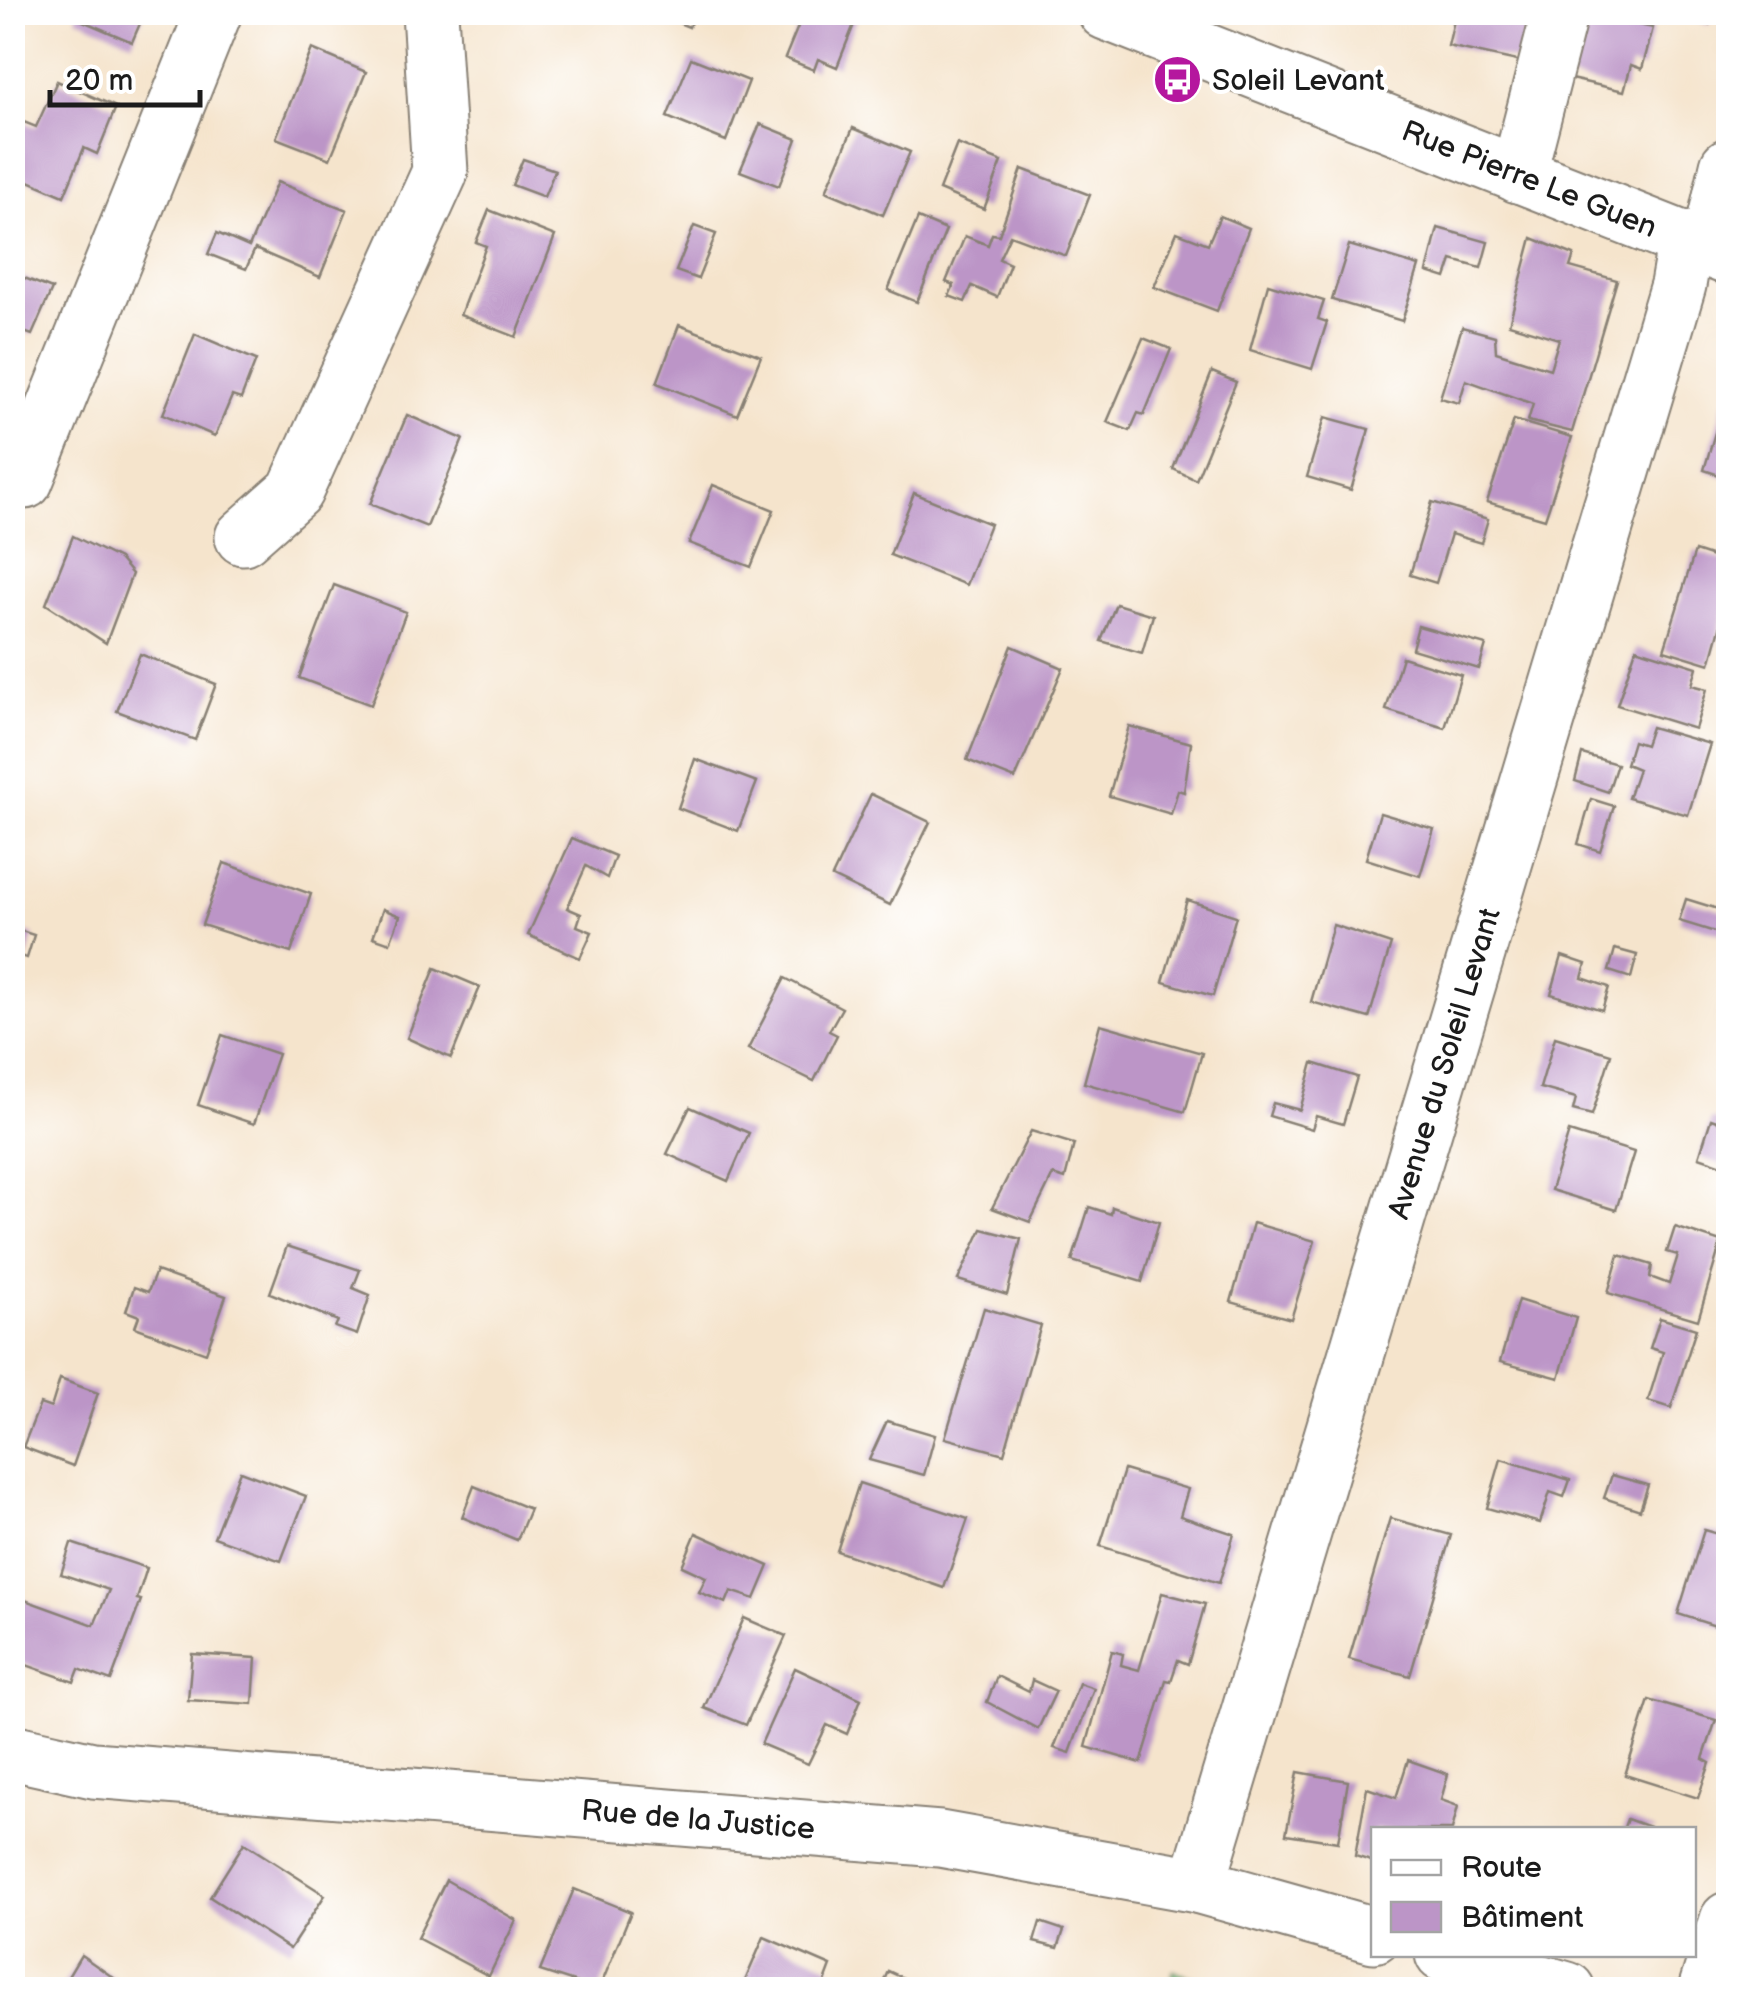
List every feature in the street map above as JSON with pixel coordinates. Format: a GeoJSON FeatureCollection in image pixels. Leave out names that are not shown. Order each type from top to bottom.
{"type":"FeatureCollection","features":[{"type":"Feature","properties":{"kind":"street"},"geometry":{"type":"LineString","coordinates":[[25,481],[214,12]]}},
{"type":"Feature","properties":{"kind":"street"},"geometry":{"type":"LineString","coordinates":[[242,537],[295,491],[440,172],[430,12]]}},
{"type":"Feature","properties":{"kind":"street","name":"Rue Pierre Le Guen"},"geometry":{"type":"LineString","coordinates":[[1106,12],[1708,248]]}},
{"type":"Feature","properties":{"kind":"street"},"geometry":{"type":"LineString","coordinates":[[1518,175],[1560,12]]}},
{"type":"Feature","properties":{"kind":"street","name":"Avenue du Soleil Levant"},"geometry":{"type":"LineString","coordinates":[[1196,1885],[1678,285],[1708,248],[1728,166]]}},
{"type":"Feature","properties":{"kind":"street","name":"Rue de la Justice"},"geometry":{"type":"LineString","coordinates":[[12,1752],[93,1770],[940,1839],[1196,1885],[1371,1934]]}},
{"type":"Feature","properties":{"kind":"street"},"geometry":{"type":"LineString","coordinates":[[1706,1990],[1728,1920]]}},
{"type":"Feature","properties":{"kind":"street"},"geometry":{"type":"LineString","coordinates":[[1452,1957],[1567,1990]]}},
{"type":"Feature","properties":{"kind":"green space"},"geometry":{"type":"Polygon","coordinates":[[[1174,1971],[1229,1989],[1168,1989],[1174,1971]]]}},
{"type":"Feature","properties":{"kind":"building"},"geometry":{"type":"Polygon","coordinates":[[[79,12],[145,12],[132,42],[76,18],[79,12]]]}},
{"type":"Feature","properties":{"kind":"building"},"geometry":{"type":"Polygon","coordinates":[[[652,12],[695,12],[689,27],[652,12]]]}},
{"type":"Feature","properties":{"kind":"building"},"geometry":{"type":"Polygon","coordinates":[[[804,12],[859,12],[837,67],[818,59],[814,70],[785,58],[804,12]]]}},
{"type":"Feature","properties":{"kind":"building"},"geometry":{"type":"Polygon","coordinates":[[[1456,12],[1534,12],[1522,62],[1448,46],[1456,12]]]}},
{"type":"Feature","properties":{"kind":"building"},"geometry":{"type":"Polygon","coordinates":[[[1579,12],[1653,28],[1642,69],[1631,65],[1624,91],[1562,77],[1579,12]]]}},
{"type":"Feature","properties":{"kind":"building"},"geometry":{"type":"Polygon","coordinates":[[[1667,12],[1712,12],[1709,25],[1667,12]]]}},
{"type":"Feature","properties":{"kind":"building"},"geometry":{"type":"Polygon","coordinates":[[[312,49],[366,72],[330,159],[276,138],[312,49]]]}},
{"type":"Feature","properties":{"kind":"building"},"geometry":{"type":"Polygon","coordinates":[[[691,58],[749,81],[726,141],[667,117],[691,58]]]}},
{"type":"Feature","properties":{"kind":"building"},"geometry":{"type":"Polygon","coordinates":[[[57,81],[116,107],[97,154],[84,148],[64,196],[12,174],[12,148],[24,122],[36,127],[57,81]]]}},
{"type":"Feature","properties":{"kind":"building"},"geometry":{"type":"Polygon","coordinates":[[[760,124],[797,139],[779,186],[740,171],[760,124]]]}},
{"type":"Feature","properties":{"kind":"building"},"geometry":{"type":"Polygon","coordinates":[[[853,128],[910,152],[883,215],[826,191],[853,128]]]}},
{"type":"Feature","properties":{"kind":"building"},"geometry":{"type":"Polygon","coordinates":[[[957,144],[1002,162],[984,209],[939,190],[957,144]]]}},
{"type":"Feature","properties":{"kind":"building"},"geometry":{"type":"Polygon","coordinates":[[[523,159],[555,170],[544,197],[512,185],[523,159]]]}},
{"type":"Feature","properties":{"kind":"building"},"geometry":{"type":"Polygon","coordinates":[[[1022,169],[1090,195],[1066,256],[1010,235],[999,259],[1010,264],[997,297],[972,286],[965,302],[949,296],[954,285],[946,282],[965,236],[988,245],[992,234],[999,235],[1022,169]]]}},
{"type":"Feature","properties":{"kind":"building"},"geometry":{"type":"Polygon","coordinates":[[[277,182],[347,210],[320,277],[255,249],[246,269],[208,254],[217,233],[249,247],[277,182]]]}},
{"type":"Feature","properties":{"kind":"building"},"geometry":{"type":"Polygon","coordinates":[[[489,210],[555,236],[516,337],[460,315],[486,246],[476,242],[489,210]]]}},
{"type":"Feature","properties":{"kind":"building"},"geometry":{"type":"Polygon","coordinates":[[[1220,216],[1249,228],[1217,311],[1154,287],[1177,232],[1208,244],[1220,216]]]}},
{"type":"Feature","properties":{"kind":"building"},"geometry":{"type":"Polygon","coordinates":[[[918,218],[946,230],[917,302],[888,290],[918,218]]]}},
{"type":"Feature","properties":{"kind":"building"},"geometry":{"type":"Polygon","coordinates":[[[694,226],[716,234],[698,279],[676,271],[694,226]]]}},
{"type":"Feature","properties":{"kind":"building"},"geometry":{"type":"Polygon","coordinates":[[[1438,228],[1488,242],[1481,268],[1452,260],[1446,278],[1427,272],[1438,228]]]}},
{"type":"Feature","properties":{"kind":"building"},"geometry":{"type":"Polygon","coordinates":[[[1532,238],[1574,255],[1570,267],[1617,280],[1572,432],[1528,421],[1533,404],[1466,380],[1459,403],[1440,398],[1462,327],[1495,336],[1496,352],[1550,369],[1559,339],[1509,324],[1532,238]]]}},
{"type":"Feature","properties":{"kind":"building"},"geometry":{"type":"Polygon","coordinates":[[[1349,245],[1419,266],[1402,321],[1332,300],[1349,245]]]}},
{"type":"Feature","properties":{"kind":"building"},"geometry":{"type":"Polygon","coordinates":[[[12,273],[52,289],[32,335],[19,330],[12,344],[12,273]]]}},
{"type":"Feature","properties":{"kind":"building"},"geometry":{"type":"Polygon","coordinates":[[[1268,284],[1324,301],[1318,319],[1327,322],[1312,369],[1250,350],[1268,284]]]}},
{"type":"Feature","properties":{"kind":"building"},"geometry":{"type":"Polygon","coordinates":[[[679,325],[761,356],[737,415],[657,383],[679,325]]]}},
{"type":"Feature","properties":{"kind":"building"},"geometry":{"type":"Polygon","coordinates":[[[195,334],[256,360],[241,399],[232,396],[215,436],[163,414],[195,334]]]}},
{"type":"Feature","properties":{"kind":"building"},"geometry":{"type":"Polygon","coordinates":[[[1143,338],[1171,349],[1144,415],[1138,413],[1130,431],[1107,422],[1143,338]]]}},
{"type":"Feature","properties":{"kind":"building"},"geometry":{"type":"Polygon","coordinates":[[[1212,372],[1236,382],[1196,480],[1173,469],[1212,372]]]}},
{"type":"Feature","properties":{"kind":"building"},"geometry":{"type":"Polygon","coordinates":[[[1724,402],[1728,403],[1728,478],[1704,470],[1724,402]]]}},
{"type":"Feature","properties":{"kind":"building"},"geometry":{"type":"Polygon","coordinates":[[[407,415],[463,439],[427,527],[370,504],[407,415]]]}},
{"type":"Feature","properties":{"kind":"building"},"geometry":{"type":"Polygon","coordinates":[[[1325,417],[1369,429],[1351,490],[1307,477],[1325,417]]]}},
{"type":"Feature","properties":{"kind":"building"},"geometry":{"type":"Polygon","coordinates":[[[1514,420],[1572,437],[1545,519],[1487,502],[1514,420]]]}},
{"type":"Feature","properties":{"kind":"building"},"geometry":{"type":"Polygon","coordinates":[[[713,485],[774,510],[751,567],[689,543],[713,485]]]}},
{"type":"Feature","properties":{"kind":"building"},"geometry":{"type":"Polygon","coordinates":[[[914,493],[990,524],[966,585],[890,555],[914,493]]]}},
{"type":"Feature","properties":{"kind":"building"},"geometry":{"type":"Polygon","coordinates":[[[1432,502],[1488,519],[1481,543],[1451,534],[1436,583],[1410,575],[1432,502]]]}},
{"type":"Feature","properties":{"kind":"building"},"geometry":{"type":"Polygon","coordinates":[[[73,536],[119,559],[132,574],[106,643],[46,604],[73,536]]]}},
{"type":"Feature","properties":{"kind":"building"},"geometry":{"type":"Polygon","coordinates":[[[1695,551],[1728,562],[1728,599],[1710,664],[1664,650],[1695,551]]]}},
{"type":"Feature","properties":{"kind":"building"},"geometry":{"type":"Polygon","coordinates":[[[334,585],[406,612],[371,705],[299,678],[334,585]]]}},
{"type":"Feature","properties":{"kind":"building"},"geometry":{"type":"Polygon","coordinates":[[[1116,604],[1153,615],[1142,653],[1101,641],[1116,604]]]}},
{"type":"Feature","properties":{"kind":"building"},"geometry":{"type":"Polygon","coordinates":[[[1418,626],[1486,645],[1479,669],[1412,649],[1418,626]]]}},
{"type":"Feature","properties":{"kind":"building"},"geometry":{"type":"Polygon","coordinates":[[[1012,646],[1063,668],[1015,779],[967,760],[1012,646]]]}},
{"type":"Feature","properties":{"kind":"building"},"geometry":{"type":"Polygon","coordinates":[[[1636,648],[1697,667],[1692,685],[1707,689],[1695,729],[1617,705],[1636,648]]]}},
{"type":"Feature","properties":{"kind":"building"},"geometry":{"type":"Polygon","coordinates":[[[140,654],[216,684],[195,740],[117,711],[140,654]]]}},
{"type":"Feature","properties":{"kind":"building"},"geometry":{"type":"Polygon","coordinates":[[[1402,657],[1461,675],[1445,728],[1386,710],[1402,657]]]}},
{"type":"Feature","properties":{"kind":"building"},"geometry":{"type":"Polygon","coordinates":[[[1129,726],[1191,743],[1184,792],[1178,790],[1171,814],[1109,796],[1129,726]]]}},
{"type":"Feature","properties":{"kind":"building"},"geometry":{"type":"Polygon","coordinates":[[[1651,727],[1710,744],[1688,815],[1628,798],[1638,769],[1626,764],[1633,741],[1645,745],[1651,727]]]}},
{"type":"Feature","properties":{"kind":"building"},"geometry":{"type":"Polygon","coordinates":[[[1582,754],[1617,764],[1608,792],[1575,781],[1582,754]]]}},
{"type":"Feature","properties":{"kind":"building"},"geometry":{"type":"Polygon","coordinates":[[[695,759],[757,782],[738,831],[678,808],[695,759]]]}},
{"type":"Feature","properties":{"kind":"building"},"geometry":{"type":"Polygon","coordinates":[[[871,794],[930,822],[890,905],[832,877],[871,794]]]}},
{"type":"Feature","properties":{"kind":"building"},"geometry":{"type":"Polygon","coordinates":[[[1591,799],[1614,806],[1600,851],[1578,844],[1591,799]]]}},
{"type":"Feature","properties":{"kind":"building"},"geometry":{"type":"Polygon","coordinates":[[[1380,813],[1434,829],[1420,876],[1366,859],[1380,813]]]}},
{"type":"Feature","properties":{"kind":"building"},"geometry":{"type":"Polygon","coordinates":[[[572,838],[615,856],[607,878],[586,866],[567,908],[581,914],[577,926],[592,932],[580,958],[528,935],[572,838]]]}},
{"type":"Feature","properties":{"kind":"building"},"geometry":{"type":"Polygon","coordinates":[[[224,863],[311,894],[291,953],[202,925],[224,863]]]}},
{"type":"Feature","properties":{"kind":"building"},"geometry":{"type":"Polygon","coordinates":[[[1686,899],[1728,912],[1728,936],[1679,921],[1686,899]]]}},
{"type":"Feature","properties":{"kind":"building"},"geometry":{"type":"Polygon","coordinates":[[[1187,900],[1236,916],[1213,996],[1163,982],[1187,900]]]}},
{"type":"Feature","properties":{"kind":"building"},"geometry":{"type":"Polygon","coordinates":[[[383,909],[400,916],[390,943],[373,937],[383,909]]]}},
{"type":"Feature","properties":{"kind":"building"},"geometry":{"type":"Polygon","coordinates":[[[1333,925],[1391,944],[1369,1018],[1311,1002],[1333,925]]]}},
{"type":"Feature","properties":{"kind":"building"},"geometry":{"type":"Polygon","coordinates":[[[12,928],[34,935],[27,958],[19,956],[16,963],[12,962],[12,928]]]}},
{"type":"Feature","properties":{"kind":"building"},"geometry":{"type":"Polygon","coordinates":[[[1615,949],[1637,955],[1631,978],[1609,971],[1615,949]]]}},
{"type":"Feature","properties":{"kind":"building"},"geometry":{"type":"Polygon","coordinates":[[[1562,956],[1586,964],[1582,978],[1609,987],[1602,1010],[1551,994],[1562,956]]]}},
{"type":"Feature","properties":{"kind":"building"},"geometry":{"type":"Polygon","coordinates":[[[435,968],[480,987],[451,1058],[407,1038],[435,968]]]}},
{"type":"Feature","properties":{"kind":"building"},"geometry":{"type":"Polygon","coordinates":[[[785,978],[842,1008],[829,1031],[837,1035],[814,1081],[748,1049],[785,978]]]}},
{"type":"Feature","properties":{"kind":"building"},"geometry":{"type":"Polygon","coordinates":[[[1100,1024],[1202,1053],[1185,1112],[1084,1083],[1100,1024]]]}},
{"type":"Feature","properties":{"kind":"building"},"geometry":{"type":"Polygon","coordinates":[[[222,1035],[278,1054],[254,1124],[198,1105],[222,1035]]]}},
{"type":"Feature","properties":{"kind":"building"},"geometry":{"type":"Polygon","coordinates":[[[1555,1037],[1611,1054],[1592,1115],[1573,1110],[1576,1098],[1540,1088],[1555,1037]]]}},
{"type":"Feature","properties":{"kind":"building"},"geometry":{"type":"Polygon","coordinates":[[[1313,1063],[1357,1077],[1343,1124],[1316,1116],[1312,1129],[1269,1116],[1273,1103],[1300,1110],[1313,1063]]]}},
{"type":"Feature","properties":{"kind":"building"},"geometry":{"type":"Polygon","coordinates":[[[690,1107],[749,1133],[728,1181],[667,1154],[690,1107]]]}},
{"type":"Feature","properties":{"kind":"building"},"geometry":{"type":"Polygon","coordinates":[[[1711,1119],[1728,1125],[1728,1167],[1699,1157],[1711,1119]]]}},
{"type":"Feature","properties":{"kind":"building"},"geometry":{"type":"Polygon","coordinates":[[[1031,1131],[1074,1144],[1065,1179],[1053,1175],[1030,1222],[992,1208],[1031,1131]]]}},
{"type":"Feature","properties":{"kind":"building"},"geometry":{"type":"Polygon","coordinates":[[[1569,1132],[1634,1152],[1616,1210],[1551,1190],[1569,1132]]]}},
{"type":"Feature","properties":{"kind":"building"},"geometry":{"type":"Polygon","coordinates":[[[1089,1207],[1111,1214],[1112,1207],[1159,1222],[1142,1282],[1072,1261],[1089,1207]]]}},
{"type":"Feature","properties":{"kind":"building"},"geometry":{"type":"Polygon","coordinates":[[[1253,1223],[1315,1241],[1291,1319],[1231,1302],[1253,1223]]]}},
{"type":"Feature","properties":{"kind":"building"},"geometry":{"type":"Polygon","coordinates":[[[1675,1227],[1721,1242],[1698,1320],[1608,1293],[1619,1255],[1652,1265],[1650,1277],[1669,1284],[1678,1255],[1667,1252],[1675,1227]]]}},
{"type":"Feature","properties":{"kind":"building"},"geometry":{"type":"Polygon","coordinates":[[[982,1229],[1021,1239],[1007,1295],[958,1280],[982,1229]]]}},
{"type":"Feature","properties":{"kind":"building"},"geometry":{"type":"Polygon","coordinates":[[[287,1246],[360,1270],[353,1288],[370,1295],[357,1335],[335,1327],[338,1321],[270,1293],[287,1246]]]}},
{"type":"Feature","properties":{"kind":"building"},"geometry":{"type":"Polygon","coordinates":[[[156,1271],[226,1296],[206,1353],[135,1327],[139,1316],[126,1311],[134,1287],[148,1292],[156,1271]]]}},
{"type":"Feature","properties":{"kind":"building"},"geometry":{"type":"Polygon","coordinates":[[[1518,1300],[1576,1318],[1559,1378],[1500,1362],[1518,1300]]]}},
{"type":"Feature","properties":{"kind":"building"},"geometry":{"type":"Polygon","coordinates":[[[984,1308],[1041,1325],[1004,1454],[945,1438],[984,1308]]]}},
{"type":"Feature","properties":{"kind":"building"},"geometry":{"type":"Polygon","coordinates":[[[1660,1318],[1696,1329],[1671,1408],[1648,1401],[1663,1352],[1650,1348],[1660,1318]]]}},
{"type":"Feature","properties":{"kind":"building"},"geometry":{"type":"Polygon","coordinates":[[[60,1379],[98,1393],[73,1466],[23,1447],[40,1404],[51,1408],[60,1379]]]}},
{"type":"Feature","properties":{"kind":"building"},"geometry":{"type":"Polygon","coordinates":[[[887,1421],[935,1435],[924,1475],[869,1460],[887,1421]]]}},
{"type":"Feature","properties":{"kind":"building"},"geometry":{"type":"Polygon","coordinates":[[[1501,1459],[1570,1480],[1564,1497],[1550,1492],[1540,1523],[1487,1508],[1501,1459]]]}},
{"type":"Feature","properties":{"kind":"building"},"geometry":{"type":"Polygon","coordinates":[[[1124,1470],[1188,1489],[1180,1516],[1234,1534],[1219,1583],[1100,1546],[1124,1470]]]}},
{"type":"Feature","properties":{"kind":"building"},"geometry":{"type":"Polygon","coordinates":[[[240,1471],[306,1496],[281,1561],[214,1537],[240,1471]]]}},
{"type":"Feature","properties":{"kind":"building"},"geometry":{"type":"Polygon","coordinates":[[[1612,1475],[1648,1485],[1640,1510],[1604,1498],[1612,1475]]]}},
{"type":"Feature","properties":{"kind":"building"},"geometry":{"type":"Polygon","coordinates":[[[859,1483],[968,1519],[944,1588],[837,1551],[859,1483]]]}},
{"type":"Feature","properties":{"kind":"building"},"geometry":{"type":"Polygon","coordinates":[[[474,1486],[530,1509],[517,1540],[462,1517],[474,1486]]]}},
{"type":"Feature","properties":{"kind":"building"},"geometry":{"type":"Polygon","coordinates":[[[1390,1518],[1451,1535],[1410,1676],[1349,1659],[1390,1518]]]}},
{"type":"Feature","properties":{"kind":"building"},"geometry":{"type":"Polygon","coordinates":[[[1704,1530],[1728,1537],[1728,1630],[1678,1614],[1704,1530]]]}},
{"type":"Feature","properties":{"kind":"building"},"geometry":{"type":"Polygon","coordinates":[[[696,1533],[769,1566],[755,1599],[731,1591],[726,1603],[699,1592],[706,1577],[682,1566],[696,1533]]]}},
{"type":"Feature","properties":{"kind":"building"},"geometry":{"type":"Polygon","coordinates":[[[71,1543],[147,1568],[137,1599],[141,1600],[111,1681],[79,1669],[74,1682],[12,1660],[14,1596],[94,1625],[109,1590],[61,1574],[71,1543]]]}},
{"type":"Feature","properties":{"kind":"building"},"geometry":{"type":"Polygon","coordinates":[[[1162,1593],[1205,1604],[1188,1664],[1178,1660],[1171,1681],[1166,1680],[1141,1763],[1086,1747],[1112,1651],[1123,1654],[1121,1665],[1139,1670],[1162,1593]]]}},
{"type":"Feature","properties":{"kind":"building"},"geometry":{"type":"Polygon","coordinates":[[[744,1618],[786,1636],[746,1725],[704,1708],[744,1618]]]}},
{"type":"Feature","properties":{"kind":"building"},"geometry":{"type":"Polygon","coordinates":[[[192,1654],[256,1658],[253,1704],[188,1700],[192,1654]]]}},
{"type":"Feature","properties":{"kind":"building"},"geometry":{"type":"Polygon","coordinates":[[[795,1668],[861,1699],[847,1734],[827,1725],[808,1764],[761,1744],[795,1668]]]}},
{"type":"Feature","properties":{"kind":"building"},"geometry":{"type":"Polygon","coordinates":[[[997,1676],[1029,1692],[1032,1680],[1056,1691],[1038,1729],[987,1702],[997,1676]]]}},
{"type":"Feature","properties":{"kind":"building"},"geometry":{"type":"Polygon","coordinates":[[[1079,1683],[1094,1688],[1070,1753],[1054,1748],[1079,1683]]]}},
{"type":"Feature","properties":{"kind":"building"},"geometry":{"type":"Polygon","coordinates":[[[1649,1700],[1716,1720],[1703,1759],[1710,1763],[1698,1798],[1625,1775],[1649,1700]]]}},
{"type":"Feature","properties":{"kind":"building"},"geometry":{"type":"Polygon","coordinates":[[[1408,1760],[1448,1774],[1441,1800],[1458,1806],[1453,1827],[1371,1827],[1371,1861],[1355,1856],[1367,1788],[1396,1798],[1408,1760]]]}},
{"type":"Feature","properties":{"kind":"building"},"geometry":{"type":"Polygon","coordinates":[[[1298,1772],[1348,1781],[1338,1842],[1286,1834],[1298,1772]]]}},
{"type":"Feature","properties":{"kind":"building"},"geometry":{"type":"Polygon","coordinates":[[[1627,1819],[1649,1827],[1624,1827],[1627,1819]]]}},
{"type":"Feature","properties":{"kind":"building"},"geometry":{"type":"Polygon","coordinates":[[[244,1843],[325,1895],[290,1949],[210,1897],[244,1843]]]}},
{"type":"Feature","properties":{"kind":"building"},"geometry":{"type":"Polygon","coordinates":[[[446,1880],[516,1920],[489,1976],[417,1938],[446,1880]]]}},
{"type":"Feature","properties":{"kind":"building"},"geometry":{"type":"Polygon","coordinates":[[[574,1889],[631,1912],[599,1990],[540,1971],[574,1889]]]}},
{"type":"Feature","properties":{"kind":"building"},"geometry":{"type":"Polygon","coordinates":[[[1040,1922],[1064,1930],[1058,1948],[1034,1942],[1040,1922]]]}},
{"type":"Feature","properties":{"kind":"building"},"geometry":{"type":"Polygon","coordinates":[[[764,1937],[831,1966],[822,1990],[741,1990],[764,1937]]]}},
{"type":"Feature","properties":{"kind":"building"},"geometry":{"type":"Polygon","coordinates":[[[81,1955],[131,1990],[60,1990],[81,1955]]]}},
{"type":"Feature","properties":{"kind":"building"},"geometry":{"type":"Polygon","coordinates":[[[888,1971],[914,1983],[911,1990],[880,1990],[888,1971]]]}},
{"type":"Feature","properties":{"kind":"place","name":"Soleil Levant"},"geometry":{"type":"Point","coordinates":[1177,80]}}]}
